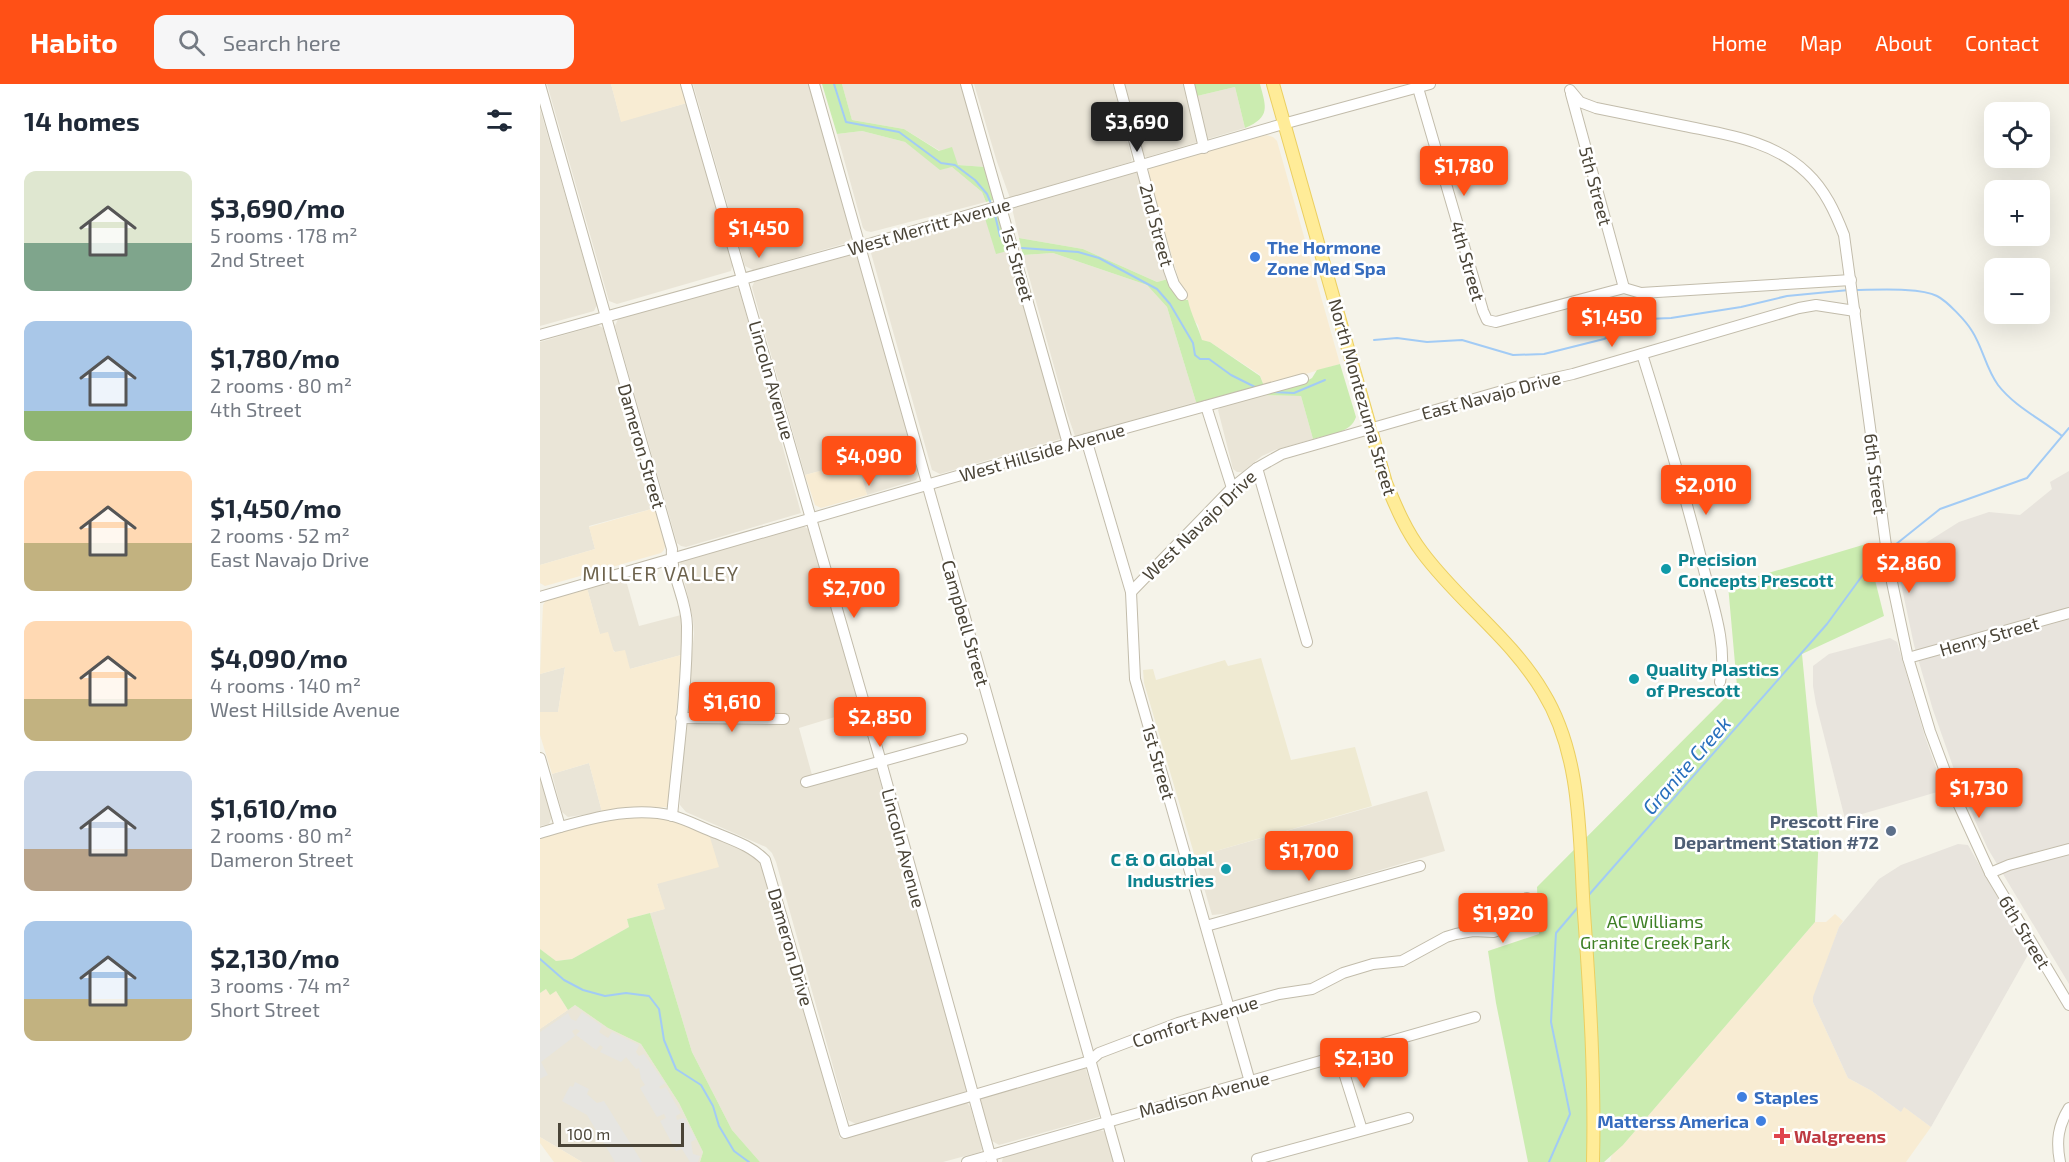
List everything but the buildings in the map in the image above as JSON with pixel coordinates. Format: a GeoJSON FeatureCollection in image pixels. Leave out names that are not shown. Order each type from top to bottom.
{"type":"FeatureCollection","features":[{"type":"Feature","properties":{"kind":"main road","name":"North Montezuma Street"},"geometry":{"type":"LineString","coordinates":[[1273,84],[1386,483],[1401,519],[1422,552],[1521,660],[1545,694],[1560,727],[1572,769],[1578,827],[1592,1025],[1593,1162]]}},
{"type":"Feature","properties":{"kind":"street","name":"Lincoln Avenue"},"geometry":{"type":"LineString","coordinates":[[686,84],[881,762],[992,1159]]}},
{"type":"Feature","properties":{"kind":"street","name":"Campbell Street"},"geometry":{"type":"LineString","coordinates":[[814,84],[1119,1162]]}},
{"type":"Feature","properties":{"kind":"street","name":"1st Street"},"geometry":{"type":"LineString","coordinates":[[966,84],[1068,444]]}},
{"type":"Feature","properties":{"kind":"street","name":"2nd Street"},"geometry":{"type":"LineString","coordinates":[[1119,84],[1173,284],[1182,295]]}},
{"type":"Feature","properties":{"kind":"street"},"geometry":{"type":"LineString","coordinates":[[1190,84],[1204,148]]}},
{"type":"Feature","properties":{"kind":"street","name":"West Merritt Avenue"},"geometry":{"type":"LineString","coordinates":[[540,335],[1430,84]]}},
{"type":"Feature","properties":{"kind":"street","name":"Dameron Street"},"geometry":{"type":"LineString","coordinates":[[540,85],[672,549],[671,560],[686,615],[681,718],[672,816]]}},
{"type":"Feature","properties":{"kind":"street","name":"6th Street"},"geometry":{"type":"LineString","coordinates":[[1569,87],[1580,102],[1596,108],[1738,137],[1771,147],[1792,160],[1821,189],[1834,211],[1844,235],[1888,568],[1908,658],[1939,758],[1971,835],[1990,873],[2069,1005]]}},
{"type":"Feature","properties":{"kind":"street","name":"5th Street"},"geometry":{"type":"LineString","coordinates":[[1569,87],[1624,288]]}},
{"type":"Feature","properties":{"kind":"street","name":"4th Street"},"geometry":{"type":"LineString","coordinates":[[1418,88],[1487,320],[1496,322],[1624,288]]}},
{"type":"Feature","properties":{"kind":"street"},"geometry":{"type":"LineString","coordinates":[[1624,288],[1641,293],[1852,287]]}},
{"type":"Feature","properties":{"kind":"street","name":"East Navajo Drive"},"geometry":{"type":"LineString","coordinates":[[1371,428],[1523,385],[1573,374],[1798,308],[1816,305],[1855,311]]}},
{"type":"Feature","properties":{"kind":"street"},"geometry":{"type":"LineString","coordinates":[[1642,354],[1695,529],[1719,631],[1723,668],[1720,682]]}},
{"type":"Feature","properties":{"kind":"street","name":"West Hillside Avenue"},"geometry":{"type":"LineString","coordinates":[[540,597],[1068,444],[1303,379]]}},
{"type":"Feature","properties":{"kind":"street"},"geometry":{"type":"LineString","coordinates":[[1206,406],[1232,488]]}},
{"type":"Feature","properties":{"kind":"street","name":"West Navajo Drive"},"geometry":{"type":"LineString","coordinates":[[1131,592],[1232,488],[1257,468],[1282,454],[1371,428]]}},
{"type":"Feature","properties":{"kind":"street","name":"1st Street"},"geometry":{"type":"LineString","coordinates":[[1086,439],[1131,592],[1135,679],[1250,1082]]}},
{"type":"Feature","properties":{"kind":"street"},"geometry":{"type":"LineString","coordinates":[[1257,468],[1307,642]]}},
{"type":"Feature","properties":{"kind":"street","name":"Henry Street"},"geometry":{"type":"LineString","coordinates":[[1908,658],[2069,613]]}},
{"type":"Feature","properties":{"kind":"street"},"geometry":{"type":"LineString","coordinates":[[681,718],[784,719]]}},
{"type":"Feature","properties":{"kind":"street"},"geometry":{"type":"LineString","coordinates":[[806,782],[962,739]]}},
{"type":"Feature","properties":{"kind":"street"},"geometry":{"type":"LineString","coordinates":[[540,758],[560,827]]}},
{"type":"Feature","properties":{"kind":"street","name":"Dameron Drive"},"geometry":{"type":"LineString","coordinates":[[540,833],[612,816],[640,813],[672,816],[753,848],[765,860],[845,1133]]}},
{"type":"Feature","properties":{"kind":"street"},"geometry":{"type":"LineString","coordinates":[[1990,873],[2009,865],[2069,849]]}},
{"type":"Feature","properties":{"kind":"street"},"geometry":{"type":"LineString","coordinates":[[1206,926],[1420,866]]}},
{"type":"Feature","properties":{"kind":"street","name":"Comfort Avenue"},"geometry":{"type":"LineString","coordinates":[[845,1133],[1090,1061],[1099,1053],[1178,1023],[1279,994],[1312,989],[1343,973],[1373,964],[1402,961],[1446,937],[1473,932],[1494,932],[1518,922],[1522,915],[1523,902],[1527,898]]}},
{"type":"Feature","properties":{"kind":"street","name":"Madison Avenue"},"geometry":{"type":"LineString","coordinates":[[967,1162],[992,1159],[1107,1121],[1475,1017]]}},
{"type":"Feature","properties":{"kind":"street"},"geometry":{"type":"LineString","coordinates":[[1339,1057],[1362,1130]]}},
{"type":"Feature","properties":{"kind":"street"},"geometry":{"type":"LineString","coordinates":[[2060,1162],[2057,1145],[2060,1123],[2069,1108]]}},
{"type":"Feature","properties":{"kind":"street"},"geometry":{"type":"LineString","coordinates":[[1257,1160],[1408,1118]]}},
{"type":"Feature","properties":{"kind":"shaded area"},"geometry":{"type":"Polygon","coordinates":[[[547,84],[611,84],[621,121],[687,103],[733,263],[731,271],[617,304],[609,301],[547,84]]]}},
{"type":"Feature","properties":{"kind":"shaded area"},"geometry":{"type":"Polygon","coordinates":[[[611,84],[681,84],[687,103],[621,122],[611,84]]]}},
{"type":"Feature","properties":{"kind":"shaded area"},"geometry":{"type":"Polygon","coordinates":[[[693,84],[809,84],[852,230],[851,238],[847,243],[753,270],[745,266],[693,84]]]}},
{"type":"Feature","properties":{"kind":"shaded area"},"geometry":{"type":"Polygon","coordinates":[[[842,84],[962,84],[986,167],[958,165],[904,129],[852,120],[842,84]]]}},
{"type":"Feature","properties":{"kind":"shaded area"},"geometry":{"type":"Polygon","coordinates":[[[974,84],[1113,84],[1132,160],[1010,198],[974,84]]]}},
{"type":"Feature","properties":{"kind":"shaded area"},"geometry":{"type":"Polygon","coordinates":[[[1124,84],[1194,84],[1197,96],[1235,87],[1245,128],[1144,156],[1124,84]]]}},
{"type":"Feature","properties":{"kind":"shaded area"},"geometry":{"type":"Polygon","coordinates":[[[540,109],[597,305],[594,311],[540,326],[540,109]]]}},
{"type":"Feature","properties":{"kind":"shaded area"},"geometry":{"type":"Polygon","coordinates":[[[862,131],[905,142],[940,169],[952,167],[982,192],[986,202],[871,232],[866,231],[863,228],[837,134],[862,131]]]}},
{"type":"Feature","properties":{"kind":"shaded area"},"geometry":{"type":"Polygon","coordinates":[[[1266,135],[1277,141],[1340,364],[1264,386],[1260,375],[1210,342],[1202,341],[1198,325],[1192,318],[1185,291],[1180,284],[1148,173],[1151,166],[1266,135]]]}},
{"type":"Feature","properties":{"kind":"shaded area"},"geometry":{"type":"Polygon","coordinates":[[[1132,172],[1137,173],[1140,178],[1168,279],[1157,282],[1083,249],[1019,238],[1012,208],[1025,202],[1132,172]]]}},
{"type":"Feature","properties":{"kind":"shaded area"},"geometry":{"type":"Polygon","coordinates":[[[984,215],[1011,250],[1059,426],[1060,439],[940,474],[932,470],[871,253],[875,246],[984,215]]]}},
{"type":"Feature","properties":{"kind":"shaded area"},"geometry":{"type":"Polygon","coordinates":[[[849,253],[859,258],[920,473],[916,480],[867,495],[857,461],[805,475],[752,287],[755,280],[849,253]]]}},
{"type":"Feature","properties":{"kind":"shaded area"},"geometry":{"type":"Polygon","coordinates":[[[1053,253],[1147,285],[1167,307],[1196,402],[1075,436],[1023,255],[1053,253]]]}},
{"type":"Feature","properties":{"kind":"shaded area"},"geometry":{"type":"Polygon","coordinates":[[[734,286],[739,289],[801,513],[686,547],[677,543],[615,326],[618,319],[734,286]]]}},
{"type":"Feature","properties":{"kind":"shaded area"},"geometry":{"type":"Polygon","coordinates":[[[598,325],[603,328],[655,508],[589,526],[595,549],[540,565],[540,342],[598,325]]]}},
{"type":"Feature","properties":{"kind":"shaded area"},"geometry":{"type":"Polygon","coordinates":[[[1261,395],[1301,396],[1313,439],[1275,450],[1262,456],[1242,472],[1237,472],[1233,469],[1218,410],[1221,407],[1261,395]]]}},
{"type":"Feature","properties":{"kind":"shaded area"},"geometry":{"type":"Polygon","coordinates":[[[857,461],[867,495],[821,508],[815,505],[805,475],[857,461]]]}},
{"type":"Feature","properties":{"kind":"shaded area"},"geometry":{"type":"Polygon","coordinates":[[[2069,471],[2069,984],[1988,849],[1962,792],[1933,710],[1914,645],[1895,555],[1924,544],[1959,522],[1989,512],[2020,515],[2052,489],[2050,482],[2069,471]]]}},
{"type":"Feature","properties":{"kind":"shaded area"},"geometry":{"type":"Polygon","coordinates":[[[655,508],[665,546],[661,553],[545,586],[540,583],[540,565],[595,549],[589,527],[655,508]]]}},
{"type":"Feature","properties":{"kind":"shaded area"},"geometry":{"type":"Polygon","coordinates":[[[803,526],[808,529],[861,709],[799,728],[814,782],[875,768],[877,770],[967,1089],[965,1092],[856,1124],[848,1120],[772,853],[766,847],[686,812],[680,805],[681,763],[694,634],[693,619],[680,562],[803,526]]]}},
{"type":"Feature","properties":{"kind":"shaded area"},"geometry":{"type":"Polygon","coordinates":[[[625,577],[639,626],[681,615],[681,655],[630,669],[600,635],[587,588],[625,577]]]}},
{"type":"Feature","properties":{"kind":"shaded area"},"geometry":{"type":"Polygon","coordinates":[[[587,588],[600,634],[608,632],[614,652],[625,650],[630,669],[681,655],[667,807],[602,812],[589,763],[552,774],[540,735],[540,712],[558,712],[565,667],[540,674],[543,605],[546,600],[587,588]]]}},
{"type":"Feature","properties":{"kind":"shaded area"},"geometry":{"type":"Polygon","coordinates":[[[1890,638],[1897,642],[1925,737],[1944,790],[1845,819],[1816,704],[1813,666],[1829,654],[1890,638]]]}},
{"type":"Feature","properties":{"kind":"shaded area"},"geometry":{"type":"Polygon","coordinates":[[[1261,658],[1291,760],[1355,747],[1372,806],[1195,857],[1144,683],[1143,670],[1153,669],[1156,680],[1225,660],[1228,666],[1261,658]]]}},
{"type":"Feature","properties":{"kind":"shaded area"},"geometry":{"type":"Polygon","coordinates":[[[565,667],[558,712],[540,712],[540,674],[565,667]]]}},
{"type":"Feature","properties":{"kind":"shaded area"},"geometry":{"type":"Polygon","coordinates":[[[589,763],[602,812],[568,817],[562,812],[552,774],[589,763]]]}},
{"type":"Feature","properties":{"kind":"shaded area"},"geometry":{"type":"Polygon","coordinates":[[[540,777],[552,817],[549,824],[540,826],[540,777]]]}},
{"type":"Feature","properties":{"kind":"shaded area"},"geometry":{"type":"Polygon","coordinates":[[[1427,791],[1445,851],[1233,913],[1212,915],[1195,857],[1427,791]]]}},
{"type":"Feature","properties":{"kind":"shaded area"},"geometry":{"type":"Polygon","coordinates":[[[633,817],[671,818],[708,831],[719,867],[657,884],[665,909],[627,919],[629,927],[572,959],[556,961],[540,949],[540,837],[591,822],[633,817]]]}},
{"type":"Feature","properties":{"kind":"shaded area"},"geometry":{"type":"Polygon","coordinates":[[[708,831],[755,852],[765,864],[840,1139],[967,1103],[970,1106],[981,1144],[980,1152],[943,1162],[760,1162],[732,1130],[692,1052],[650,913],[664,909],[657,884],[708,831]]]}},
{"type":"Feature","properties":{"kind":"shaded area"},"geometry":{"type":"Polygon","coordinates":[[[1958,844],[1968,845],[2029,953],[1931,1127],[1904,1107],[1901,1112],[1872,1091],[1848,1078],[1813,1002],[1813,997],[1839,927],[1879,879],[1901,865],[1958,844]]]}},
{"type":"Feature","properties":{"kind":"shaded area"},"geometry":{"type":"Polygon","coordinates":[[[1835,914],[1843,921],[1813,1002],[1848,1078],[1872,1091],[1901,1112],[1903,1106],[1931,1127],[1906,1162],[1610,1162],[1614,1145],[1623,1145],[1815,922],[1826,922],[1835,914]]]}},
{"type":"Feature","properties":{"kind":"shaded area"},"geometry":{"type":"Polygon","coordinates":[[[546,989],[556,991],[568,1010],[540,1029],[540,993],[546,989]]]}},
{"type":"Feature","properties":{"kind":"shaded area"},"geometry":{"type":"Polygon","coordinates":[[[575,1005],[608,1028],[641,1044],[679,1103],[703,1152],[700,1162],[582,1162],[540,1137],[540,1029],[575,1005]]]}},
{"type":"Feature","properties":{"kind":"shaded area"},"geometry":{"type":"Polygon","coordinates":[[[582,1012],[602,1026],[599,1032],[608,1038],[612,1032],[639,1045],[636,1052],[639,1056],[644,1054],[665,1083],[659,1087],[661,1089],[666,1087],[681,1113],[676,1116],[677,1120],[684,1118],[696,1139],[691,1142],[693,1154],[700,1156],[698,1162],[690,1162],[682,1149],[676,1151],[660,1121],[666,1118],[664,1114],[657,1117],[640,1088],[645,1085],[639,1068],[636,1069],[626,1057],[621,1062],[600,1052],[603,1047],[600,1045],[596,1050],[576,1035],[580,1031],[576,1029],[572,1031],[575,1036],[541,1062],[548,1075],[540,1079],[540,1032],[568,1013],[571,1019],[576,1021],[582,1012]]]}},
{"type":"Feature","properties":{"kind":"shaded area"},"geometry":{"type":"Polygon","coordinates":[[[1085,1067],[1100,1113],[1099,1117],[999,1145],[992,1141],[979,1098],[1085,1067]]]}},
{"type":"Feature","properties":{"kind":"shaded area"},"geometry":{"type":"Polygon","coordinates":[[[575,1082],[589,1089],[587,1094],[597,1103],[604,1101],[642,1162],[615,1162],[587,1115],[562,1101],[570,1086],[573,1087],[575,1082]]]}},
{"type":"Feature","properties":{"kind":"shaded area"},"geometry":{"type":"Polygon","coordinates":[[[1100,1130],[1106,1132],[1114,1162],[1002,1162],[1003,1157],[1100,1130]]]}},
{"type":"Feature","properties":{"kind":"shaded area"},"geometry":{"type":"Polygon","coordinates":[[[540,1137],[582,1162],[554,1162],[540,1143],[540,1137]]]}},
{"type":"Feature","properties":{"kind":"green space"},"geometry":{"type":"Polygon","coordinates":[[[822,84],[842,84],[852,120],[904,129],[939,151],[952,147],[958,165],[986,167],[997,199],[986,202],[982,192],[952,167],[940,170],[905,142],[862,131],[837,134],[822,84]]]}},
{"type":"Feature","properties":{"kind":"green space"},"geometry":{"type":"Polygon","coordinates":[[[1194,84],[1260,84],[1265,105],[1263,115],[1245,128],[1235,87],[1197,96],[1194,84]]]}},
{"type":"Feature","properties":{"kind":"green space"},"geometry":{"type":"Polygon","coordinates":[[[1000,211],[1011,250],[996,254],[984,215],[1000,211]]]}},
{"type":"Feature","properties":{"kind":"green space"},"geometry":{"type":"Polygon","coordinates":[[[1019,238],[1083,249],[1157,282],[1168,279],[1178,296],[1188,300],[1202,340],[1210,342],[1260,376],[1264,386],[1207,403],[1196,402],[1167,307],[1147,285],[1053,253],[1023,255],[1019,238]]]}},
{"type":"Feature","properties":{"kind":"green space"},"geometry":{"type":"Polygon","coordinates":[[[1340,364],[1356,417],[1344,430],[1313,439],[1301,396],[1261,395],[1303,383],[1312,378],[1317,370],[1340,364]]]}},
{"type":"Feature","properties":{"kind":"green space","name":"AC Williams Granite Creek Park"},"geometry":{"type":"Polygon","coordinates":[[[1866,544],[1884,616],[1802,654],[1819,832],[1815,922],[1623,1145],[1604,1162],[1528,1162],[1496,1003],[1488,951],[1539,934],[1537,887],[1737,686],[1728,585],[1866,544]]]}},
{"type":"Feature","properties":{"kind":"green space"},"geometry":{"type":"Polygon","coordinates":[[[650,913],[692,1052],[732,1130],[760,1162],[700,1162],[703,1152],[679,1103],[641,1044],[608,1028],[575,1005],[568,1010],[556,991],[550,995],[546,989],[540,993],[540,949],[556,961],[572,959],[629,927],[627,919],[650,913]]]}},
{"type":"Feature","properties":{"kind":"waterway"},"geometry":{"type":"LineString","coordinates":[[834,84],[846,122],[899,132],[941,163],[955,165],[975,180],[987,194],[992,206]]}},
{"type":"Feature","properties":{"kind":"waterway"},"geometry":{"type":"LineString","coordinates":[[994,211],[1000,236],[1004,238]]}},
{"type":"Feature","properties":{"kind":"waterway"},"geometry":{"type":"LineString","coordinates":[[1022,248],[1078,252],[1099,258],[1157,289],[1170,304],[1193,343],[1195,355],[1200,359],[1209,359],[1231,375],[1257,388]]}},
{"type":"Feature","properties":{"kind":"waterway"},"geometry":{"type":"LineString","coordinates":[[1374,340],[1397,338],[1427,342],[1462,340],[1513,355],[1544,354],[1604,339],[1647,319],[1671,318],[1741,307],[1787,296],[1849,290]]}},
{"type":"Feature","properties":{"kind":"waterway"},"geometry":{"type":"LineString","coordinates":[[1854,290],[1909,290],[1937,296],[1956,312],[1972,331],[1994,379],[2005,393],[2062,436]]}},
{"type":"Feature","properties":{"kind":"waterway"},"geometry":{"type":"LineString","coordinates":[[1272,392],[1294,393],[1325,380]]}},
{"type":"Feature","properties":{"kind":"waterway","name":"Granite Creek"},"geometry":{"type":"LineString","coordinates":[[1890,549],[1940,509],[2027,478],[2069,428]]}},
{"type":"Feature","properties":{"kind":"waterway","name":"Granite Creek"},"geometry":{"type":"LineString","coordinates":[[1587,897],[1827,624],[1870,565],[1883,555]]}},
{"type":"Feature","properties":{"kind":"waterway","name":"Granite Creek"},"geometry":{"type":"LineString","coordinates":[[1549,1162],[1570,1114],[1551,1022],[1556,933],[1579,906]]}},
{"type":"Feature","properties":{"kind":"waterway"},"geometry":{"type":"LineString","coordinates":[[540,959],[564,980],[583,990],[605,996],[626,993],[649,996],[659,1009],[664,1040],[676,1069],[701,1085],[713,1106],[719,1126],[734,1151],[749,1162]]}},
{"type":"Feature","properties":{"kind":"place","name":"The Hormone Zone Med Spa"},"geometry":{"type":"Point","coordinates":[1255,257]}},
{"type":"Feature","properties":{"kind":"place","name":"Precision Concepts Prescott"},"geometry":{"type":"Point","coordinates":[1666,569]}},
{"type":"Feature","properties":{"kind":"place","name":"Quality Plastics of Prescott"},"geometry":{"type":"Point","coordinates":[1634,679]}},
{"type":"Feature","properties":{"kind":"place","name":"Prescott Fire Department Station #72"},"geometry":{"type":"Point","coordinates":[1891,831]}},
{"type":"Feature","properties":{"kind":"place","name":"C & O Global Industries"},"geometry":{"type":"Point","coordinates":[1226,869]}},
{"type":"Feature","properties":{"kind":"place","name":"Staples"},"geometry":{"type":"Point","coordinates":[1742,1097]}},
{"type":"Feature","properties":{"kind":"place","name":"Matterss America"},"geometry":{"type":"Point","coordinates":[1761,1121]}},
{"type":"Feature","properties":{"kind":"place","name":"Walgreens"},"geometry":{"type":"Point","coordinates":[1782,1136]}},
{"type":"Feature","properties":{"kind":"district","name":"MILLER VALLEY"},"geometry":{"type":"Point","coordinates":[661,573]}}]}
